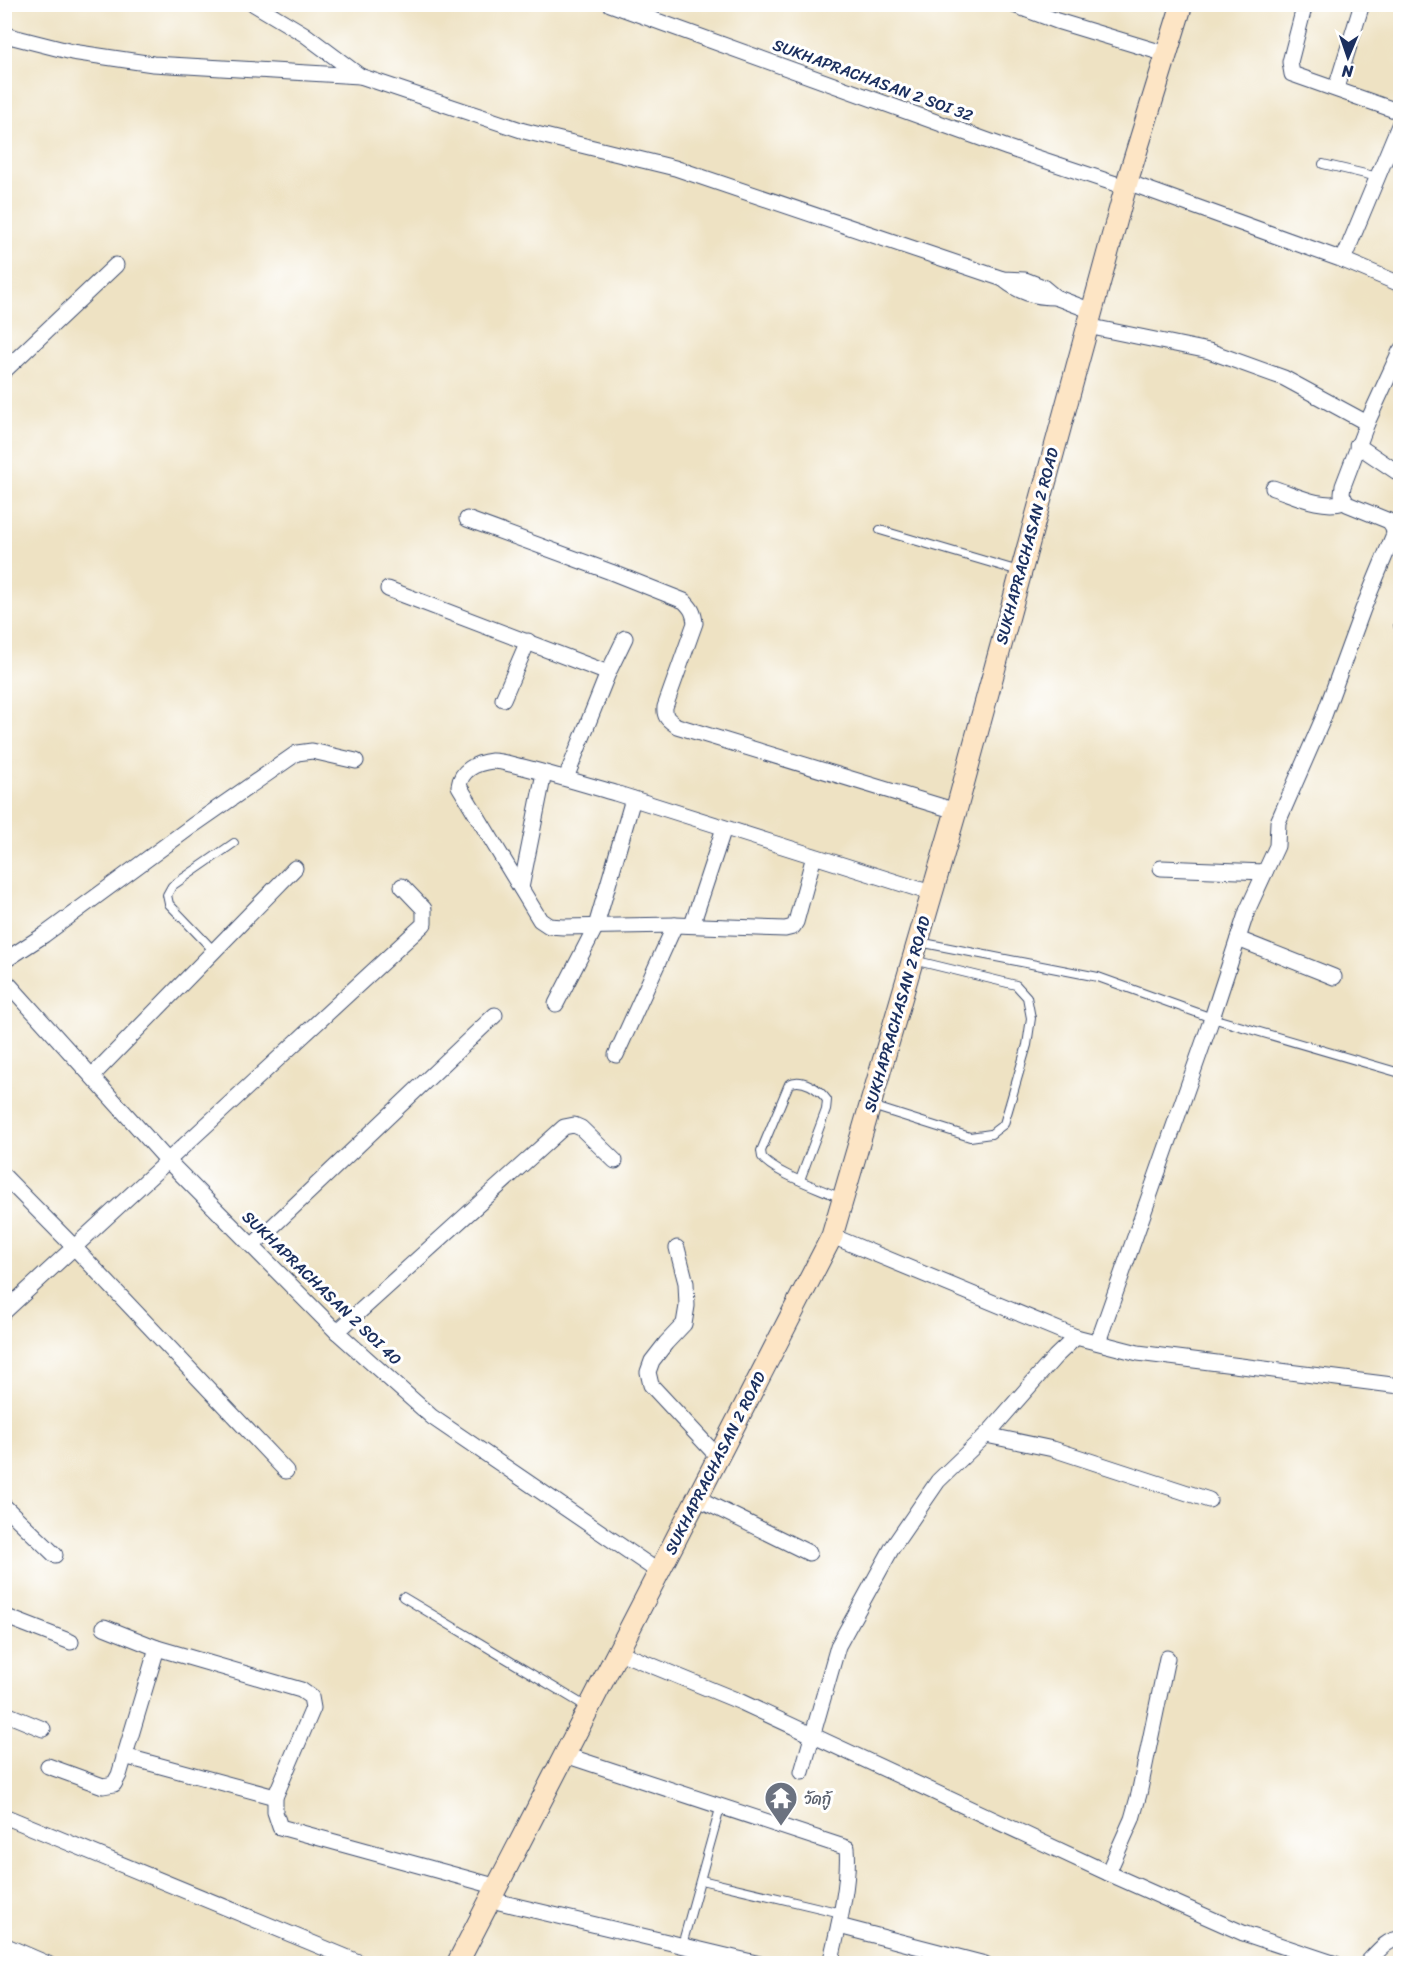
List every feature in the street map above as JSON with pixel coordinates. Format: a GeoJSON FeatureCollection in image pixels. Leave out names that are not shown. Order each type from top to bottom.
{"type":"FeatureCollection","features":[{"type":"Feature","properties":{"kind":"street"},"geometry":{"type":"LineString","coordinates":[[254,4],[304,34],[360,76]]}},
{"type":"Feature","properties":{"kind":"street","name":"SUKHAPRACHASAN 2 SOI 32"},"geometry":{"type":"LineString","coordinates":[[610,4],[1008,148],[1126,184],[1343,260],[1401,284]]}},
{"type":"Feature","properties":{"kind":"street"},"geometry":{"type":"LineString","coordinates":[[1011,4],[1057,21],[1166,54]]}},
{"type":"Feature","properties":{"kind":"street","name":"SUKHAPRACHASAN 2 ROAD"},"geometry":{"type":"LineString","coordinates":[[457,1964],[832,1236],[956,811],[1126,184],[1182,4]]}},
{"type":"Feature","properties":{"kind":"street"},"geometry":{"type":"LineString","coordinates":[[1305,4],[1290,69],[1297,76],[1401,112]]}},
{"type":"Feature","properties":{"kind":"street"},"geometry":{"type":"LineString","coordinates":[[1336,88],[1362,4]]}},
{"type":"Feature","properties":{"kind":"street"},"geometry":{"type":"LineString","coordinates":[[4,33],[72,52],[153,64],[360,76],[524,131],[675,168],[1003,279],[1023,293],[1037,297],[1055,297],[1089,319],[1209,351],[1284,378],[1367,423]]}},
{"type":"Feature","properties":{"kind":"street"},"geometry":{"type":"LineString","coordinates":[[1343,260],[1401,123]]}},
{"type":"Feature","properties":{"kind":"street"},"geometry":{"type":"LineString","coordinates":[[4,371],[116,265]]}},
{"type":"Feature","properties":{"kind":"street"},"geometry":{"type":"LineString","coordinates":[[1344,502],[1343,486],[1358,446],[1401,351]]}},
{"type":"Feature","properties":{"kind":"street"},"geometry":{"type":"LineString","coordinates":[[1358,446],[1401,474]]}},
{"type":"Feature","properties":{"kind":"street"},"geometry":{"type":"LineString","coordinates":[[1098,1342],[1212,1018],[1247,911],[1277,846],[1278,822],[1322,721],[1363,609],[1395,534],[1389,521],[1344,502],[1322,503],[1273,488]]}},
{"type":"Feature","properties":{"kind":"street"},"geometry":{"type":"LineString","coordinates":[[466,519],[611,572],[684,602],[691,608],[695,622],[664,713],[668,720],[677,726],[956,811]]}},
{"type":"Feature","properties":{"kind":"street"},"geometry":{"type":"LineString","coordinates":[[388,590],[608,673]]}},
{"type":"Feature","properties":{"kind":"street"},"geometry":{"type":"LineString","coordinates":[[566,778],[608,673],[625,638]]}},
{"type":"Feature","properties":{"kind":"street"},"geometry":{"type":"LineString","coordinates":[[503,699],[528,641]]}},
{"type":"Feature","properties":{"kind":"street"},"geometry":{"type":"LineString","coordinates":[[4,961],[44,935],[192,826],[297,753],[312,751],[356,761]]}},
{"type":"Feature","properties":{"kind":"street"},"geometry":{"type":"LineString","coordinates":[[814,856],[793,927],[785,929],[692,925],[549,926],[540,920],[459,786],[460,778],[467,770],[492,761],[544,772],[566,778],[724,828],[814,856],[931,893]]}},
{"type":"Feature","properties":{"kind":"street"},"geometry":{"type":"LineString","coordinates":[[521,888],[544,772]]}},
{"type":"Feature","properties":{"kind":"street"},"geometry":{"type":"LineString","coordinates":[[556,1004],[596,926],[633,799]]}},
{"type":"Feature","properties":{"kind":"street"},"geometry":{"type":"LineString","coordinates":[[692,925],[724,828]]}},
{"type":"Feature","properties":{"kind":"street"},"geometry":{"type":"LineString","coordinates":[[92,1076],[295,868]]}},
{"type":"Feature","properties":{"kind":"street"},"geometry":{"type":"LineString","coordinates":[[1161,868],[1265,872]]}},
{"type":"Feature","properties":{"kind":"street"},"geometry":{"type":"LineString","coordinates":[[4,1312],[424,924],[424,909],[402,886]]}},
{"type":"Feature","properties":{"kind":"street"},"geometry":{"type":"LineString","coordinates":[[616,1055],[675,925]]}},
{"type":"Feature","properties":{"kind":"street"},"geometry":{"type":"LineString","coordinates":[[1238,939],[1334,977]]}},
{"type":"Feature","properties":{"kind":"street","name":"SUKHAPRACHASAN 2 SOI 40"},"geometry":{"type":"LineString","coordinates":[[4,979],[168,1161],[337,1332],[432,1417],[659,1572]]}},
{"type":"Feature","properties":{"kind":"street"},"geometry":{"type":"LineString","coordinates":[[252,1246],[495,1015]]}},
{"type":"Feature","properties":{"kind":"street"},"geometry":{"type":"LineString","coordinates":[[337,1332],[564,1126],[574,1125],[581,1128],[615,1161]]}},
{"type":"Feature","properties":{"kind":"street"},"geometry":{"type":"LineString","coordinates":[[4,1176],[75,1247],[286,1471]]}},
{"type":"Feature","properties":{"kind":"street"},"geometry":{"type":"LineString","coordinates":[[832,1236],[1076,1337],[1138,1353],[1401,1386]]}},
{"type":"Feature","properties":{"kind":"street"},"geometry":{"type":"LineString","coordinates":[[677,1248],[686,1283],[687,1306],[684,1324],[652,1361],[648,1372],[651,1385],[718,1457]]}},
{"type":"Feature","properties":{"kind":"street"},"geometry":{"type":"LineString","coordinates":[[802,1772],[838,1646],[892,1548],[938,1481],[986,1435],[1055,1357],[1076,1337]]}},
{"type":"Feature","properties":{"kind":"street"},"geometry":{"type":"LineString","coordinates":[[986,1435],[1053,1449],[1209,1500]]}},
{"type":"Feature","properties":{"kind":"street"},"geometry":{"type":"LineString","coordinates":[[697,1498],[809,1552]]}},
{"type":"Feature","properties":{"kind":"street"},"geometry":{"type":"LineString","coordinates":[[4,1506],[55,1555]]}},
{"type":"Feature","properties":{"kind":"street"},"geometry":{"type":"LineString","coordinates":[[4,1616],[71,1642]]}},
{"type":"Feature","properties":{"kind":"street"},"geometry":{"type":"LineString","coordinates":[[104,1627],[157,1648],[301,1690],[311,1697],[313,1708],[275,1797],[275,1812],[280,1827],[494,1893],[760,1964]]}},
{"type":"Feature","properties":{"kind":"street"},"geometry":{"type":"LineString","coordinates":[[48,1766],[103,1786],[114,1784],[119,1775],[157,1648]]}},
{"type":"Feature","properties":{"kind":"street"},"geometry":{"type":"LineString","coordinates":[[619,1652],[741,1702],[1108,1873],[1243,1933],[1336,1964]]}},
{"type":"Feature","properties":{"kind":"street"},"geometry":{"type":"LineString","coordinates":[[1108,1873],[1132,1819],[1139,1794],[1167,1658]]}},
{"type":"Feature","properties":{"kind":"street"},"geometry":{"type":"LineString","coordinates":[[4,1713],[43,1729]]}},
{"type":"Feature","properties":{"kind":"street"},"geometry":{"type":"LineString","coordinates":[[565,1755],[847,1848],[848,1860],[840,1919],[830,1964]]}},
{"type":"Feature","properties":{"kind":"street"},"geometry":{"type":"LineString","coordinates":[[124,1756],[275,1797]]}},
{"type":"Feature","properties":{"kind":"street"},"geometry":{"type":"LineString","coordinates":[[4,1816],[363,1964]]}},
{"type":"Feature","properties":{"kind":"street"},"geometry":{"type":"LineString","coordinates":[[840,1919],[986,1964]]}},
{"type":"Feature","properties":{"kind":"street"},"geometry":{"type":"LineString","coordinates":[[1366,1964],[1386,1944],[1401,1938]]}},
{"type":"Feature","properties":{"kind":"street"},"geometry":{"type":"LineString","coordinates":[[4,1945],[48,1964]]}},
{"type":"Feature","properties":{"kind":"lane"},"geometry":{"type":"LineString","coordinates":[[1323,164],[1378,177]]}},
{"type":"Feature","properties":{"kind":"lane"},"geometry":{"type":"LineString","coordinates":[[880,530],[1020,571]]}},
{"type":"Feature","properties":{"kind":"lane"},"geometry":{"type":"LineString","coordinates":[[1401,605],[1398,624],[1401,634]]}},
{"type":"Feature","properties":{"kind":"lane"},"geometry":{"type":"LineString","coordinates":[[214,951],[169,904],[167,895],[172,886],[234,843]]}},
{"type":"Feature","properties":{"kind":"lane"},"geometry":{"type":"LineString","coordinates":[[915,951],[1098,977],[1212,1018],[1401,1073]]}},
{"type":"Feature","properties":{"kind":"lane"},"geometry":{"type":"LineString","coordinates":[[871,1106],[970,1137],[991,1134],[1004,1124],[1027,1045],[1031,1018],[1027,997],[1016,985],[915,951]]}},
{"type":"Feature","properties":{"kind":"lane"},"geometry":{"type":"LineString","coordinates":[[800,1180],[826,1110],[827,1101],[821,1093],[801,1081],[795,1081],[789,1084],[761,1151],[762,1157],[772,1167],[800,1180],[843,1199]]}},
{"type":"Feature","properties":{"kind":"lane"},"geometry":{"type":"LineString","coordinates":[[403,1597],[589,1709]]}},
{"type":"Feature","properties":{"kind":"lane"},"geometry":{"type":"LineString","coordinates":[[682,1945],[721,1805]]}},
{"type":"Feature","properties":{"kind":"lane"},"geometry":{"type":"LineString","coordinates":[[701,1880],[840,1919]]}},
{"type":"Feature","properties":{"kind":"place","name":"วัดกู้"},"geometry":{"type":"Point","coordinates":[781,1827]}}]}
